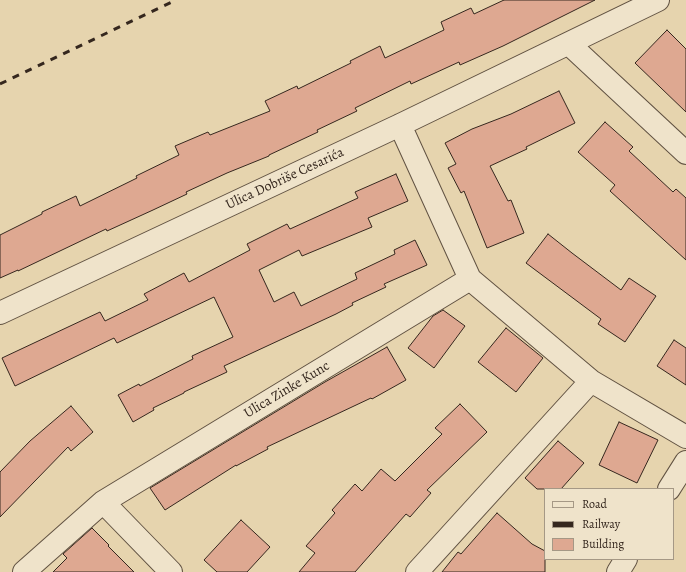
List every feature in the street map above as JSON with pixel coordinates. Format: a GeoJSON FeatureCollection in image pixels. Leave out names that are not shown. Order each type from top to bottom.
{"type":"FeatureCollection","features":[{"type":"Feature","properties":{"kind":"street","name":"Ulica Dobriše Cesarića"},"geometry":{"type":"LineString","coordinates":[[0,313],[400,125],[658,0]]}},
{"type":"Feature","properties":{"kind":"street"},"geometry":{"type":"LineString","coordinates":[[569,44],[686,153]]}},
{"type":"Feature","properties":{"kind":"street"},"geometry":{"type":"LineString","coordinates":[[400,125],[470,279],[591,381],[686,437]]}},
{"type":"Feature","properties":{"kind":"street","name":"Ulica Zinke Kunc"},"geometry":{"type":"LineString","coordinates":[[24,572],[103,502],[470,279]]}},
{"type":"Feature","properties":{"kind":"street"},"geometry":{"type":"LineString","coordinates":[[417,572],[591,381]]}},
{"type":"Feature","properties":{"kind":"street"},"geometry":{"type":"LineString","coordinates":[[670,488],[686,462]]}},
{"type":"Feature","properties":{"kind":"street"},"geometry":{"type":"LineString","coordinates":[[103,502],[171,572]]}},
{"type":"Feature","properties":{"kind":"street"},"geometry":{"type":"LineString","coordinates":[[618,572],[625,560]]}},
{"type":"Feature","properties":{"kind":"building"},"geometry":{"type":"Polygon","coordinates":[[[504,0],[595,0],[503,46],[460,65],[459,62],[411,84],[410,81],[355,108],[357,111],[317,130],[318,132],[269,156],[227,173],[186,192],[187,194],[153,210],[107,231],[106,229],[0,278],[0,235],[42,214],[42,212],[76,196],[80,206],[137,178],[136,176],[179,155],[175,146],[208,132],[210,135],[270,111],[265,101],[297,86],[298,89],[351,63],[350,61],[380,46],[385,58],[444,30],[441,22],[471,8],[474,14],[504,0]]]}},
{"type":"Feature","properties":{"kind":"building"},"geometry":{"type":"Polygon","coordinates":[[[667,30],[686,49],[686,112],[635,63],[667,30]]]}},
{"type":"Feature","properties":{"kind":"building"},"geometry":{"type":"Polygon","coordinates":[[[559,91],[575,123],[526,147],[527,149],[490,166],[508,201],[511,200],[524,233],[487,248],[464,191],[461,193],[448,168],[456,164],[445,143],[472,129],[511,114],[559,91]]]}},
{"type":"Feature","properties":{"kind":"building"},"geometry":{"type":"Polygon","coordinates":[[[605,122],[633,147],[629,151],[673,192],[676,189],[686,198],[686,260],[610,191],[615,185],[578,152],[605,122]]]}},
{"type":"Feature","properties":{"kind":"building"},"geometry":{"type":"Polygon","coordinates":[[[396,174],[408,201],[368,218],[372,227],[302,256],[299,250],[259,270],[274,302],[294,292],[301,306],[357,279],[355,273],[395,254],[394,250],[415,240],[427,265],[384,284],[386,287],[352,303],[353,305],[336,314],[224,366],[227,372],[153,408],[154,410],[133,422],[118,395],[139,384],[140,386],[193,359],[192,356],[233,337],[214,297],[117,343],[114,338],[15,386],[2,358],[100,312],[105,321],[148,300],[144,294],[184,273],[189,282],[250,250],[247,244],[287,224],[290,229],[358,198],[355,192],[396,174]]]}},
{"type":"Feature","properties":{"kind":"building"},"geometry":{"type":"Polygon","coordinates":[[[548,234],[621,290],[629,278],[656,296],[625,342],[598,324],[601,319],[526,263],[548,234]]]}},
{"type":"Feature","properties":{"kind":"building"},"geometry":{"type":"Polygon","coordinates":[[[443,310],[465,326],[434,368],[408,348],[433,316],[443,310]]]}},
{"type":"Feature","properties":{"kind":"building"},"geometry":{"type":"Polygon","coordinates":[[[506,328],[543,358],[516,392],[478,362],[506,328]]]}},
{"type":"Feature","properties":{"kind":"building"},"geometry":{"type":"Polygon","coordinates":[[[674,340],[686,348],[686,385],[657,366],[674,340]]]}},
{"type":"Feature","properties":{"kind":"building"},"geometry":{"type":"Polygon","coordinates":[[[387,347],[406,380],[372,399],[371,398],[267,447],[268,449],[236,465],[165,510],[150,488],[325,382],[387,347]]]}},
{"type":"Feature","properties":{"kind":"building"},"geometry":{"type":"Polygon","coordinates":[[[460,404],[487,432],[427,490],[431,493],[410,517],[406,514],[355,572],[299,572],[315,553],[306,546],[335,513],[332,510],[355,484],[362,491],[381,469],[395,481],[442,434],[435,428],[460,404]]]}},
{"type":"Feature","properties":{"kind":"building"},"geometry":{"type":"Polygon","coordinates":[[[71,406],[93,432],[71,451],[68,447],[0,517],[0,472],[30,441],[71,406]]]}},
{"type":"Feature","properties":{"kind":"building"},"geometry":{"type":"Polygon","coordinates":[[[619,422],[658,440],[637,483],[599,465],[619,422]]]}},
{"type":"Feature","properties":{"kind":"building"},"geometry":{"type":"Polygon","coordinates":[[[558,441],[584,463],[562,488],[537,489],[525,478],[558,441]]]}},
{"type":"Feature","properties":{"kind":"building"},"geometry":{"type":"Polygon","coordinates":[[[497,513],[532,544],[544,550],[545,572],[442,572],[458,552],[461,554],[497,513]]]}},
{"type":"Feature","properties":{"kind":"building"},"geometry":{"type":"Polygon","coordinates":[[[241,520],[270,547],[247,572],[217,572],[204,560],[241,520]]]}},
{"type":"Feature","properties":{"kind":"building"},"geometry":{"type":"Polygon","coordinates":[[[92,528],[134,572],[53,572],[67,558],[63,554],[92,528]]]}},
{"type":"Feature","properties":{"kind":"railway"},"geometry":{"type":"LineString","coordinates":[[0,84],[176,0]]}}]}
